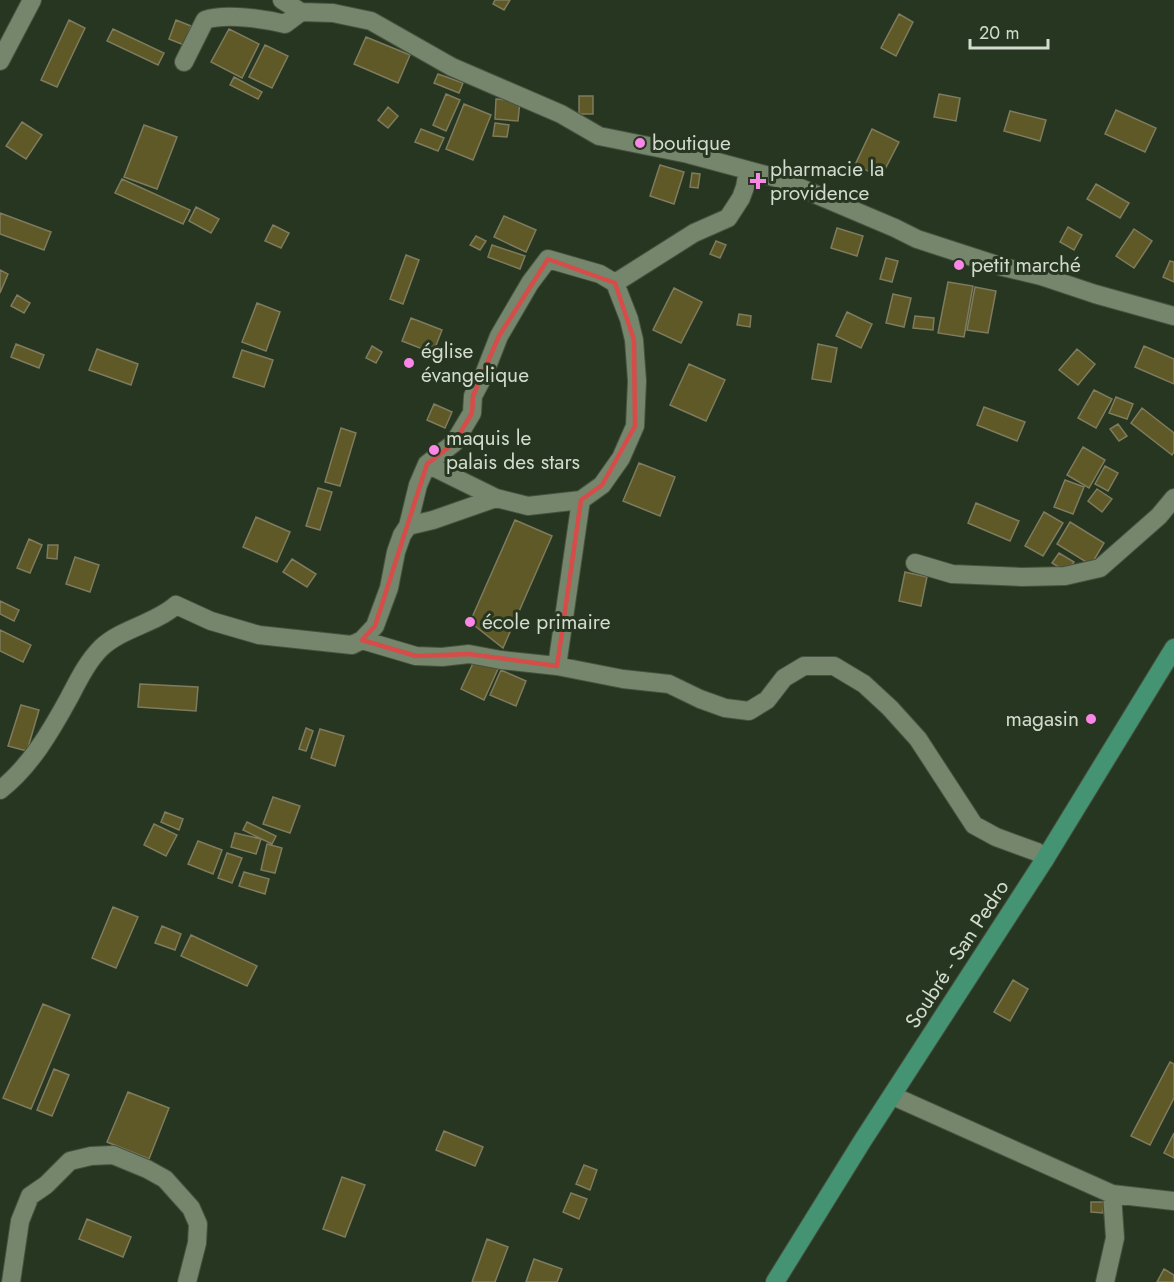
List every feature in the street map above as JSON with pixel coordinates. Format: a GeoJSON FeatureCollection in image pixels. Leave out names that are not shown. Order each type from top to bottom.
{"type":"FeatureCollection","features":[{"type":"Feature","properties":{"kind":"main road","name":"Soubré - San Pedro"},"geometry":{"type":"LineString","coordinates":[[775,1282],[863,1140],[1045,859],[1174,648]]}},
{"type":"Feature","properties":{"kind":"street"},"geometry":{"type":"LineString","coordinates":[[0,61],[32,0]]}},
{"type":"Feature","properties":{"kind":"street"},"geometry":{"type":"LineString","coordinates":[[282,0],[301,12],[333,13],[371,21],[452,67],[599,132],[798,185],[917,239],[1003,267],[1041,276],[1174,316]]}},
{"type":"Feature","properties":{"kind":"street"},"geometry":{"type":"LineString","coordinates":[[184,62],[206,20],[214,17],[237,18],[285,24],[301,12]]}},
{"type":"Feature","properties":{"kind":"street"},"geometry":{"type":"LineString","coordinates":[[615,283],[694,233],[728,218],[741,198],[748,170]]}},
{"type":"Feature","properties":{"kind":"street"},"geometry":{"type":"LineString","coordinates":[[0,790],[13,780],[30,760],[62,711],[84,670],[102,648],[150,620],[165,614],[176,604],[211,621],[259,635],[352,645],[362,640],[375,626],[389,588],[396,552],[408,526],[418,485],[428,465],[454,443],[472,413],[473,396],[499,336],[530,283],[548,259],[600,274],[615,283],[634,339],[637,381],[635,426],[621,459],[602,485],[581,500],[528,506],[496,498],[428,465]]}},
{"type":"Feature","properties":{"kind":"street"},"geometry":{"type":"LineString","coordinates":[[408,526],[433,520],[496,498]]}},
{"type":"Feature","properties":{"kind":"street"},"geometry":{"type":"LineString","coordinates":[[915,563],[952,574],[1022,578],[1065,576],[1100,568],[1159,516],[1174,498]]}},
{"type":"Feature","properties":{"kind":"street"},"geometry":{"type":"LineString","coordinates":[[556,666],[581,500]]}},
{"type":"Feature","properties":{"kind":"street"},"geometry":{"type":"LineString","coordinates":[[362,640],[416,656],[442,657],[469,654],[556,666],[623,679],[669,684],[717,705],[749,711],[767,700],[784,678],[804,666],[834,666],[864,684],[918,739],[974,825],[996,837],[1037,852],[1045,859]]}},
{"type":"Feature","properties":{"kind":"street"},"geometry":{"type":"LineString","coordinates":[[893,1096],[1112,1194],[1174,1201]]}},
{"type":"Feature","properties":{"kind":"street"},"geometry":{"type":"LineString","coordinates":[[11,1282],[20,1221],[30,1196],[46,1185],[70,1161],[91,1156],[112,1155],[165,1179],[191,1208],[198,1224],[197,1243],[187,1282]]}},
{"type":"Feature","properties":{"kind":"street"},"geometry":{"type":"LineString","coordinates":[[1105,1282],[1114,1238],[1112,1194]]}},
{"type":"Feature","properties":{"kind":"highlighted area"},"geometry":{"type":"Polygon","coordinates":[[[548,259],[615,283],[634,340],[635,426],[602,485],[581,500],[557,666],[469,654],[416,656],[362,640],[375,626],[427,464],[454,443],[472,413],[473,396],[499,336],[548,259]]]}},
{"type":"Feature","properties":{"kind":"building"},"geometry":{"type":"Polygon","coordinates":[[[495,0],[510,0],[504,10],[493,4],[495,0]]]}},
{"type":"Feature","properties":{"kind":"building"},"geometry":{"type":"Polygon","coordinates":[[[899,14],[913,22],[896,56],[881,48],[899,14]]]}},
{"type":"Feature","properties":{"kind":"building"},"geometry":{"type":"Polygon","coordinates":[[[69,20],[85,28],[57,87],[41,80],[69,20]]]}},
{"type":"Feature","properties":{"kind":"building"},"geometry":{"type":"Polygon","coordinates":[[[176,20],[191,26],[184,45],[169,39],[176,20]]]}},
{"type":"Feature","properties":{"kind":"building"},"geometry":{"type":"Polygon","coordinates":[[[113,29],[164,53],[158,65],[107,41],[113,29]]]}},
{"type":"Feature","properties":{"kind":"building"},"geometry":{"type":"Polygon","coordinates":[[[229,29],[259,44],[242,78],[211,62],[229,29]]]}},
{"type":"Feature","properties":{"kind":"building"},"geometry":{"type":"Polygon","coordinates":[[[366,37],[410,55],[398,83],[354,64],[366,37]]]}},
{"type":"Feature","properties":{"kind":"building"},"geometry":{"type":"Polygon","coordinates":[[[265,45],[288,56],[272,88],[249,77],[265,45]]]}},
{"type":"Feature","properties":{"kind":"building"},"geometry":{"type":"Polygon","coordinates":[[[438,74],[463,83],[459,93],[434,83],[438,74]]]}},
{"type":"Feature","properties":{"kind":"building"},"geometry":{"type":"Polygon","coordinates":[[[234,77],[262,92],[258,99],[230,85],[234,77]]]}},
{"type":"Feature","properties":{"kind":"building"},"geometry":{"type":"Polygon","coordinates":[[[446,94],[460,100],[446,131],[433,125],[446,94]]]}},
{"type":"Feature","properties":{"kind":"building"},"geometry":{"type":"Polygon","coordinates":[[[939,94],[960,98],[956,121],[934,117],[939,94]]]}},
{"type":"Feature","properties":{"kind":"building"},"geometry":{"type":"Polygon","coordinates":[[[579,96],[593,96],[593,114],[579,114],[579,96]]]}},
{"type":"Feature","properties":{"kind":"building"},"geometry":{"type":"Polygon","coordinates":[[[496,99],[520,101],[518,121],[495,119],[496,99]]]}},
{"type":"Feature","properties":{"kind":"building"},"geometry":{"type":"Polygon","coordinates":[[[464,104],[491,115],[473,160],[446,149],[464,104]]]}},
{"type":"Feature","properties":{"kind":"building"},"geometry":{"type":"Polygon","coordinates":[[[388,107],[398,116],[388,128],[378,120],[388,107]]]}},
{"type":"Feature","properties":{"kind":"building"},"geometry":{"type":"Polygon","coordinates":[[[1116,110],[1156,128],[1145,152],[1105,134],[1116,110]]]}},
{"type":"Feature","properties":{"kind":"building"},"geometry":{"type":"Polygon","coordinates":[[[1010,111],[1046,120],[1040,141],[1004,131],[1010,111]]]}},
{"type":"Feature","properties":{"kind":"building"},"geometry":{"type":"Polygon","coordinates":[[[22,122],[42,135],[26,159],[6,146],[22,122]]]}},
{"type":"Feature","properties":{"kind":"building"},"geometry":{"type":"Polygon","coordinates":[[[495,123],[509,125],[507,137],[493,136],[495,123]]]}},
{"type":"Feature","properties":{"kind":"building"},"geometry":{"type":"Polygon","coordinates":[[[144,125],[177,137],[157,189],[124,177],[144,125]]]}},
{"type":"Feature","properties":{"kind":"building"},"geometry":{"type":"Polygon","coordinates":[[[421,129],[444,138],[438,151],[415,142],[421,129]]]}},
{"type":"Feature","properties":{"kind":"building"},"geometry":{"type":"Polygon","coordinates":[[[872,129],[899,142],[881,177],[855,165],[872,129]]]}},
{"type":"Feature","properties":{"kind":"building"},"geometry":{"type":"Polygon","coordinates":[[[660,165],[684,172],[674,204],[650,196],[660,165]]]}},
{"type":"Feature","properties":{"kind":"building"},"geometry":{"type":"Polygon","coordinates":[[[692,173],[700,174],[698,188],[690,187],[692,173]]]}},
{"type":"Feature","properties":{"kind":"building"},"geometry":{"type":"Polygon","coordinates":[[[122,179],[190,210],[183,224],[115,193],[122,179]]]}},
{"type":"Feature","properties":{"kind":"building"},"geometry":{"type":"Polygon","coordinates":[[[1096,184],[1129,203],[1120,218],[1087,199],[1096,184]]]}},
{"type":"Feature","properties":{"kind":"building"},"geometry":{"type":"Polygon","coordinates":[[[196,207],[219,219],[211,233],[189,221],[196,207]]]}},
{"type":"Feature","properties":{"kind":"building"},"geometry":{"type":"Polygon","coordinates":[[[0,213],[51,232],[44,250],[0,234],[0,213]]]}},
{"type":"Feature","properties":{"kind":"building"},"geometry":{"type":"Polygon","coordinates":[[[504,216],[536,230],[526,252],[494,237],[504,216]]]}},
{"type":"Feature","properties":{"kind":"building"},"geometry":{"type":"Polygon","coordinates":[[[273,225],[289,233],[281,248],[265,241],[273,225]]]}},
{"type":"Feature","properties":{"kind":"building"},"geometry":{"type":"Polygon","coordinates":[[[1068,227],[1082,235],[1074,250],[1060,242],[1068,227]]]}},
{"type":"Feature","properties":{"kind":"building"},"geometry":{"type":"Polygon","coordinates":[[[837,228],[863,236],[857,256],[831,248],[837,228]]]}},
{"type":"Feature","properties":{"kind":"building"},"geometry":{"type":"Polygon","coordinates":[[[1134,229],[1152,241],[1134,268],[1116,256],[1134,229]]]}},
{"type":"Feature","properties":{"kind":"building"},"geometry":{"type":"Polygon","coordinates":[[[476,236],[486,241],[480,250],[470,245],[476,236]]]}},
{"type":"Feature","properties":{"kind":"building"},"geometry":{"type":"Polygon","coordinates":[[[716,241],[726,245],[720,258],[710,254],[716,241]]]}},
{"type":"Feature","properties":{"kind":"building"},"geometry":{"type":"Polygon","coordinates":[[[492,245],[525,256],[520,269],[488,257],[492,245]]]}},
{"type":"Feature","properties":{"kind":"building"},"geometry":{"type":"Polygon","coordinates":[[[406,255],[419,260],[403,304],[390,299],[406,255]]]}},
{"type":"Feature","properties":{"kind":"building"},"geometry":{"type":"Polygon","coordinates":[[[886,258],[898,261],[892,282],[880,279],[886,258]]]}},
{"type":"Feature","properties":{"kind":"building"},"geometry":{"type":"Polygon","coordinates":[[[1170,261],[1174,262],[1174,282],[1163,277],[1170,261]]]}},
{"type":"Feature","properties":{"kind":"building"},"geometry":{"type":"Polygon","coordinates":[[[0,270],[8,274],[0,293],[0,270]]]}},
{"type":"Feature","properties":{"kind":"building"},"geometry":{"type":"Polygon","coordinates":[[[948,282],[973,286],[964,337],[938,333],[948,282]]]}},
{"type":"Feature","properties":{"kind":"building"},"geometry":{"type":"Polygon","coordinates":[[[975,287],[996,291],[988,333],[967,330],[975,287]]]}},
{"type":"Feature","properties":{"kind":"building"},"geometry":{"type":"Polygon","coordinates":[[[674,288],[702,302],[681,343],[653,330],[674,288]]]}},
{"type":"Feature","properties":{"kind":"building"},"geometry":{"type":"Polygon","coordinates":[[[893,294],[911,298],[904,327],[886,323],[893,294]]]}},
{"type":"Feature","properties":{"kind":"building"},"geometry":{"type":"Polygon","coordinates":[[[17,295],[30,303],[24,313],[11,306],[17,295]]]}},
{"type":"Feature","properties":{"kind":"building"},"geometry":{"type":"Polygon","coordinates":[[[257,303],[280,312],[266,351],[242,342],[257,303]]]}},
{"type":"Feature","properties":{"kind":"building"},"geometry":{"type":"Polygon","coordinates":[[[847,312],[872,324],[861,348],[836,336],[847,312]]]}},
{"type":"Feature","properties":{"kind":"building"},"geometry":{"type":"Polygon","coordinates":[[[739,314],[751,316],[750,327],[737,325],[739,314]]]}},
{"type":"Feature","properties":{"kind":"building"},"geometry":{"type":"Polygon","coordinates":[[[915,316],[934,318],[933,330],[913,328],[915,316]]]}},
{"type":"Feature","properties":{"kind":"building"},"geometry":{"type":"Polygon","coordinates":[[[411,318],[442,330],[433,353],[402,341],[411,318]]]}},
{"type":"Feature","properties":{"kind":"building"},"geometry":{"type":"Polygon","coordinates":[[[16,344],[44,355],[39,368],[11,357],[16,344]]]}},
{"type":"Feature","properties":{"kind":"building"},"geometry":{"type":"Polygon","coordinates":[[[818,344],[837,348],[831,382],[812,379],[818,344]]]}},
{"type":"Feature","properties":{"kind":"building"},"geometry":{"type":"Polygon","coordinates":[[[372,346],[382,352],[376,363],[366,358],[372,346]]]}},
{"type":"Feature","properties":{"kind":"building"},"geometry":{"type":"Polygon","coordinates":[[[1144,346],[1174,359],[1174,384],[1135,367],[1144,346]]]}},
{"type":"Feature","properties":{"kind":"building"},"geometry":{"type":"Polygon","coordinates":[[[97,349],[138,364],[131,385],[89,370],[97,349]]]}},
{"type":"Feature","properties":{"kind":"building"},"geometry":{"type":"Polygon","coordinates":[[[1077,349],[1095,364],[1078,385],[1059,370],[1077,349]]]}},
{"type":"Feature","properties":{"kind":"building"},"geometry":{"type":"Polygon","coordinates":[[[242,350],[273,360],[264,387],[233,377],[242,350]]]}},
{"type":"Feature","properties":{"kind":"building"},"geometry":{"type":"Polygon","coordinates":[[[689,364],[725,380],[706,421],[670,405],[689,364]]]}},
{"type":"Feature","properties":{"kind":"building"},"geometry":{"type":"Polygon","coordinates":[[[1094,390],[1112,399],[1096,428],[1078,418],[1094,390]]]}},
{"type":"Feature","properties":{"kind":"building"},"geometry":{"type":"Polygon","coordinates":[[[1116,397],[1133,404],[1127,419],[1109,413],[1116,397]]]}},
{"type":"Feature","properties":{"kind":"building"},"geometry":{"type":"Polygon","coordinates":[[[434,404],[452,412],[445,428],[427,420],[434,404]]]}},
{"type":"Feature","properties":{"kind":"building"},"geometry":{"type":"Polygon","coordinates":[[[984,407],[1025,422],[1017,441],[977,425],[984,407]]]}},
{"type":"Feature","properties":{"kind":"building"},"geometry":{"type":"Polygon","coordinates":[[[1142,408],[1174,433],[1172,455],[1131,423],[1142,408]]]}},
{"type":"Feature","properties":{"kind":"building"},"geometry":{"type":"Polygon","coordinates":[[[1118,424],[1127,436],[1119,441],[1110,429],[1118,424]]]}},
{"type":"Feature","properties":{"kind":"building"},"geometry":{"type":"Polygon","coordinates":[[[341,428],[356,433],[340,486],[325,482],[341,428]]]}},
{"type":"Feature","properties":{"kind":"building"},"geometry":{"type":"Polygon","coordinates":[[[1083,447],[1105,460],[1089,488],[1067,475],[1083,447]]]}},
{"type":"Feature","properties":{"kind":"building"},"geometry":{"type":"Polygon","coordinates":[[[639,463],[675,477],[660,516],[623,501],[639,463]]]}},
{"type":"Feature","properties":{"kind":"building"},"geometry":{"type":"Polygon","coordinates":[[[1105,466],[1118,473],[1108,491],[1095,484],[1105,466]]]}},
{"type":"Feature","properties":{"kind":"building"},"geometry":{"type":"Polygon","coordinates":[[[1065,480],[1084,487],[1073,514],[1054,507],[1065,480]]]}},
{"type":"Feature","properties":{"kind":"building"},"geometry":{"type":"Polygon","coordinates":[[[318,488],[332,492],[320,530],[306,526],[318,488]]]}},
{"type":"Feature","properties":{"kind":"building"},"geometry":{"type":"Polygon","coordinates":[[[1097,489],[1112,499],[1102,512],[1088,501],[1097,489]]]}},
{"type":"Feature","properties":{"kind":"building"},"geometry":{"type":"Polygon","coordinates":[[[976,503],[1019,521],[1010,541],[968,523],[976,503]]]}},
{"type":"Feature","properties":{"kind":"building"},"geometry":{"type":"Polygon","coordinates":[[[1044,512],[1063,523],[1043,556],[1025,546],[1044,512]]]}},
{"type":"Feature","properties":{"kind":"building"},"geometry":{"type":"Polygon","coordinates":[[[256,517],[290,532],[277,562],[243,547],[256,517]]]}},
{"type":"Feature","properties":{"kind":"building"},"geometry":{"type":"Polygon","coordinates":[[[515,520],[552,536],[503,648],[470,622],[515,520]]]}},
{"type":"Feature","properties":{"kind":"building"},"geometry":{"type":"Polygon","coordinates":[[[1070,522],[1104,543],[1091,565],[1057,544],[1070,522]]]}},
{"type":"Feature","properties":{"kind":"building"},"geometry":{"type":"Polygon","coordinates":[[[29,539],[42,545],[30,573],[17,568],[29,539]]]}},
{"type":"Feature","properties":{"kind":"building"},"geometry":{"type":"Polygon","coordinates":[[[48,545],[58,545],[57,559],[47,558],[48,545]]]}},
{"type":"Feature","properties":{"kind":"building"},"geometry":{"type":"Polygon","coordinates":[[[1059,553],[1074,562],[1067,572],[1052,563],[1059,553]]]}},
{"type":"Feature","properties":{"kind":"building"},"geometry":{"type":"Polygon","coordinates":[[[75,557],[99,565],[90,592],[66,584],[75,557]]]}},
{"type":"Feature","properties":{"kind":"building"},"geometry":{"type":"Polygon","coordinates":[[[292,559],[316,574],[307,587],[283,572],[292,559]]]}},
{"type":"Feature","properties":{"kind":"building"},"geometry":{"type":"Polygon","coordinates":[[[905,572],[927,577],[921,606],[899,601],[905,572]]]}},
{"type":"Feature","properties":{"kind":"building"},"geometry":{"type":"Polygon","coordinates":[[[0,601],[19,610],[14,621],[0,614],[0,601]]]}},
{"type":"Feature","properties":{"kind":"building"},"geometry":{"type":"Polygon","coordinates":[[[0,630],[31,645],[23,662],[0,651],[0,630]]]}},
{"type":"Feature","properties":{"kind":"building"},"geometry":{"type":"Polygon","coordinates":[[[475,659],[498,669],[484,700],[461,689],[475,659]]]}},
{"type":"Feature","properties":{"kind":"building"},"geometry":{"type":"Polygon","coordinates":[[[501,670],[526,681],[516,706],[490,695],[501,670]]]}},
{"type":"Feature","properties":{"kind":"building"},"geometry":{"type":"Polygon","coordinates":[[[140,684],[198,687],[196,711],[138,707],[140,684]]]}},
{"type":"Feature","properties":{"kind":"building"},"geometry":{"type":"Polygon","coordinates":[[[21,705],[39,710],[27,751],[8,746],[21,705]]]}},
{"type":"Feature","properties":{"kind":"building"},"geometry":{"type":"Polygon","coordinates":[[[306,728],[313,731],[306,751],[299,749],[306,728]]]}},
{"type":"Feature","properties":{"kind":"building"},"geometry":{"type":"Polygon","coordinates":[[[320,729],[344,736],[335,766],[311,758],[320,729]]]}},
{"type":"Feature","properties":{"kind":"building"},"geometry":{"type":"Polygon","coordinates":[[[273,797],[300,806],[290,833],[263,824],[273,797]]]}},
{"type":"Feature","properties":{"kind":"building"},"geometry":{"type":"Polygon","coordinates":[[[165,812],[183,819],[179,830],[161,822],[165,812]]]}},
{"type":"Feature","properties":{"kind":"building"},"geometry":{"type":"Polygon","coordinates":[[[247,822],[276,836],[272,844],[243,830],[247,822]]]}},
{"type":"Feature","properties":{"kind":"building"},"geometry":{"type":"Polygon","coordinates":[[[154,824],[177,835],[166,856],[144,845],[154,824]]]}},
{"type":"Feature","properties":{"kind":"building"},"geometry":{"type":"Polygon","coordinates":[[[235,833],[261,839],[256,854],[231,847],[235,833]]]}},
{"type":"Feature","properties":{"kind":"building"},"geometry":{"type":"Polygon","coordinates":[[[198,841],[222,850],[213,874],[188,864],[198,841]]]}},
{"type":"Feature","properties":{"kind":"building"},"geometry":{"type":"Polygon","coordinates":[[[267,844],[282,848],[275,873],[261,870],[267,844]]]}},
{"type":"Feature","properties":{"kind":"building"},"geometry":{"type":"Polygon","coordinates":[[[227,853],[242,858],[232,883],[218,878],[227,853]]]}},
{"type":"Feature","properties":{"kind":"building"},"geometry":{"type":"Polygon","coordinates":[[[244,872],[269,879],[265,894],[239,886],[244,872]]]}},
{"type":"Feature","properties":{"kind":"building"},"geometry":{"type":"Polygon","coordinates":[[[113,907],[138,917],[116,968],[92,958],[113,907]]]}},
{"type":"Feature","properties":{"kind":"building"},"geometry":{"type":"Polygon","coordinates":[[[162,926],[181,934],[175,950],[155,943],[162,926]]]}},
{"type":"Feature","properties":{"kind":"building"},"geometry":{"type":"Polygon","coordinates":[[[191,935],[257,966],[247,986],[181,956],[191,935]]]}},
{"type":"Feature","properties":{"kind":"building"},"geometry":{"type":"Polygon","coordinates":[[[1013,980],[1028,989],[1010,1021],[994,1012],[1013,980]]]}},
{"type":"Feature","properties":{"kind":"building"},"geometry":{"type":"Polygon","coordinates":[[[43,1004],[70,1015],[31,1109],[3,1098],[43,1004]]]}},
{"type":"Feature","properties":{"kind":"building"},"geometry":{"type":"Polygon","coordinates":[[[1170,1062],[1174,1064],[1174,1098],[1150,1145],[1131,1136],[1170,1062]]]}},
{"type":"Feature","properties":{"kind":"building"},"geometry":{"type":"Polygon","coordinates":[[[54,1069],[69,1075],[52,1116],[37,1110],[54,1069]]]}},
{"type":"Feature","properties":{"kind":"building"},"geometry":{"type":"Polygon","coordinates":[[[128,1092],[169,1108],[149,1159],[107,1142],[128,1092]]]}},
{"type":"Feature","properties":{"kind":"building"},"geometry":{"type":"Polygon","coordinates":[[[444,1131],[483,1147],[475,1166],[436,1150],[444,1131]]]}},
{"type":"Feature","properties":{"kind":"building"},"geometry":{"type":"Polygon","coordinates":[[[1174,1133],[1174,1158],[1164,1153],[1174,1133]]]}},
{"type":"Feature","properties":{"kind":"building"},"geometry":{"type":"Polygon","coordinates":[[[584,1165],[597,1170],[590,1190],[576,1184],[584,1165]]]}},
{"type":"Feature","properties":{"kind":"building"},"geometry":{"type":"Polygon","coordinates":[[[342,1177],[365,1185],[345,1237],[323,1229],[342,1177]]]}},
{"type":"Feature","properties":{"kind":"building"},"geometry":{"type":"Polygon","coordinates":[[[571,1193],[587,1199],[579,1219],[563,1212],[571,1193]]]}},
{"type":"Feature","properties":{"kind":"building"},"geometry":{"type":"Polygon","coordinates":[[[1091,1202],[1104,1202],[1103,1213],[1091,1212],[1091,1202]]]}},
{"type":"Feature","properties":{"kind":"building"},"geometry":{"type":"Polygon","coordinates":[[[87,1219],[131,1237],[123,1257],[79,1239],[87,1219]]]}},
{"type":"Feature","properties":{"kind":"building"},"geometry":{"type":"Polygon","coordinates":[[[487,1239],[508,1247],[495,1282],[472,1282],[487,1239]]]}},
{"type":"Feature","properties":{"kind":"building"},"geometry":{"type":"Polygon","coordinates":[[[534,1259],[562,1269],[557,1282],[526,1282],[534,1259]]]}},
{"type":"Feature","properties":{"kind":"building"},"geometry":{"type":"Polygon","coordinates":[[[1164,1269],[1174,1275],[1174,1282],[1157,1282],[1164,1269]]]}},
{"type":"Feature","properties":{"kind":"place","name":"boutique"},"geometry":{"type":"Point","coordinates":[640,143]}},
{"type":"Feature","properties":{"kind":"place","name":"pharmacie la providence"},"geometry":{"type":"Point","coordinates":[758,181]}},
{"type":"Feature","properties":{"kind":"place","name":"petit marché"},"geometry":{"type":"Point","coordinates":[959,265]}},
{"type":"Feature","properties":{"kind":"place","name":"église évangelique"},"geometry":{"type":"Point","coordinates":[409,363]}},
{"type":"Feature","properties":{"kind":"place","name":"maquis le palais des stars"},"geometry":{"type":"Point","coordinates":[434,450]}},
{"type":"Feature","properties":{"kind":"place","name":"école primaire"},"geometry":{"type":"Point","coordinates":[470,622]}},
{"type":"Feature","properties":{"kind":"place","name":"magasin"},"geometry":{"type":"Point","coordinates":[1091,719]}}]}
